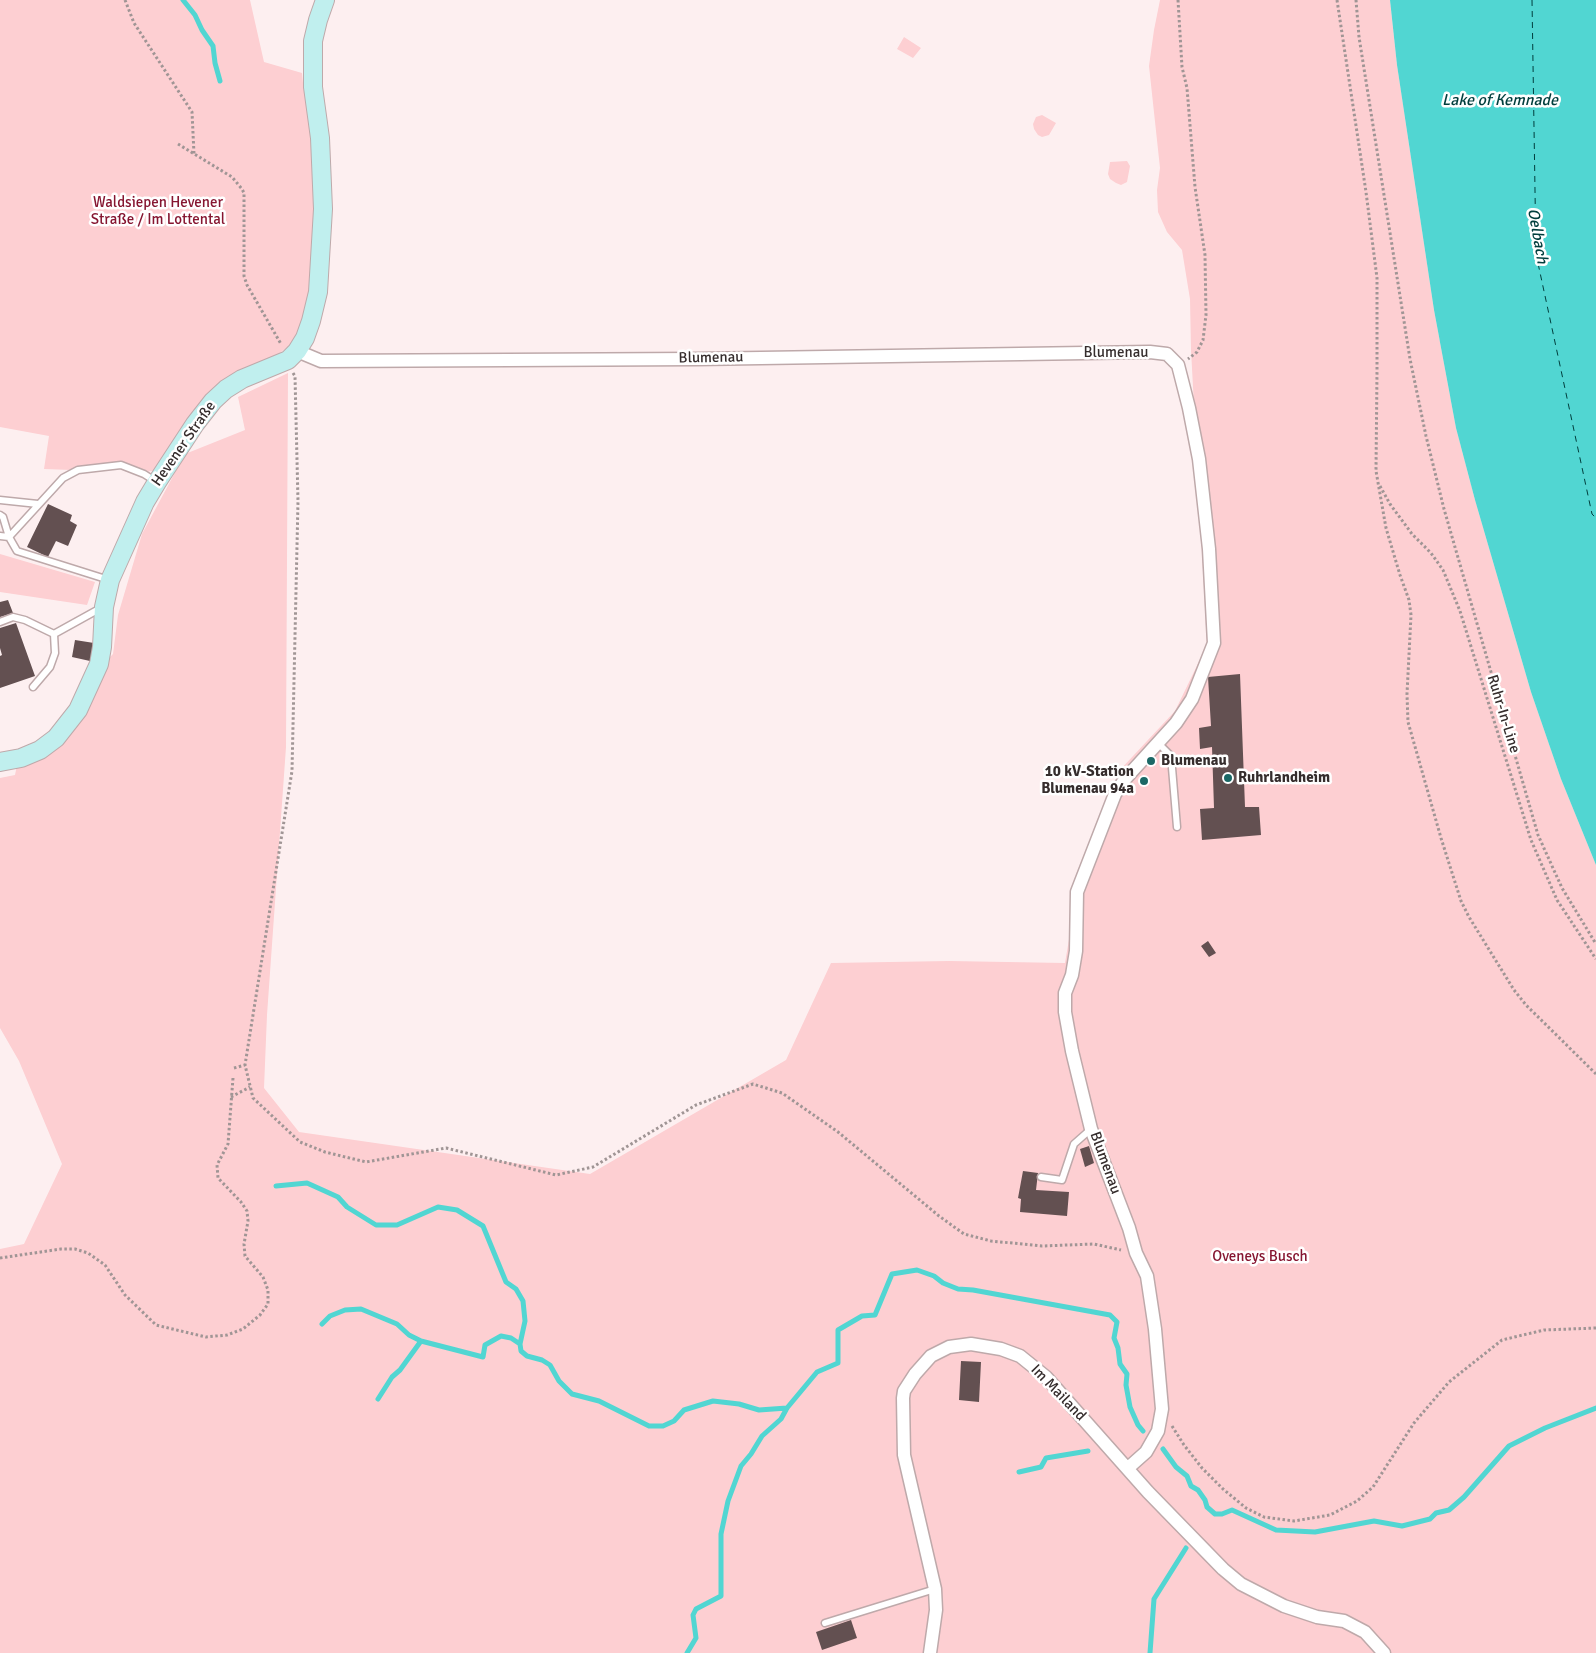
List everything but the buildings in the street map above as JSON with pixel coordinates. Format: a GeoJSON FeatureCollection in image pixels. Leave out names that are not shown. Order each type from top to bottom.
{"type":"FeatureCollection","features":[{"type":"Feature","properties":{"kind":"street"},"geometry":{"type":"LineString","coordinates":[[292,356],[305,338],[318,292],[323,209],[320,138],[313,87],[313,41],[318,20],[326,0]]}},
{"type":"Feature","properties":{"kind":"street","name":"Blumenau"},"geometry":{"type":"LineString","coordinates":[[292,356],[321,361],[696,359],[1150,352],[1167,354],[1178,364],[1199,459],[1209,549],[1214,643],[1192,699],[1176,723],[1125,778],[1115,794],[1077,892],[1076,951],[1072,975],[1065,994],[1065,1012],[1072,1051],[1091,1129],[1129,1228],[1136,1253],[1147,1276],[1155,1330],[1162,1409],[1158,1431],[1146,1452],[1128,1468]]}},
{"type":"Feature","properties":{"kind":"street","name":"Hevener Straße"},"geometry":{"type":"LineString","coordinates":[[0,762],[21,758],[40,750],[56,738],[78,710],[99,664],[102,647],[104,607],[110,580],[131,532],[157,482],[195,424],[213,401],[226,390],[242,379],[292,356]]}},
{"type":"Feature","properties":{"kind":"street","name":"Im Mailand"},"geometry":{"type":"LineString","coordinates":[[930,1653],[936,1610],[935,1589],[904,1455],[904,1391],[915,1374],[931,1356],[949,1346],[971,1344],[1001,1349],[1020,1356],[1046,1377],[1190,1536],[1241,1584],[1284,1606],[1317,1616],[1344,1621],[1365,1632],[1384,1653]]}},
{"type":"Feature","properties":{"kind":"lane"},"geometry":{"type":"LineString","coordinates":[[9,538],[63,478],[78,470],[121,465],[144,474],[157,482]]}},
{"type":"Feature","properties":{"kind":"lane"},"geometry":{"type":"LineString","coordinates":[[0,500],[38,504]]}},
{"type":"Feature","properties":{"kind":"lane"},"geometry":{"type":"LineString","coordinates":[[0,515],[3,517],[9,538],[16,551],[110,580]]}},
{"type":"Feature","properties":{"kind":"lane"},"geometry":{"type":"LineString","coordinates":[[0,536],[9,538]]}},
{"type":"Feature","properties":{"kind":"lane"},"geometry":{"type":"LineString","coordinates":[[54,634],[104,607]]}},
{"type":"Feature","properties":{"kind":"lane"},"geometry":{"type":"LineString","coordinates":[[0,622],[12,617],[25,620],[54,634]]}},
{"type":"Feature","properties":{"kind":"lane"},"geometry":{"type":"LineString","coordinates":[[33,687],[50,667],[55,653],[54,634]]}},
{"type":"Feature","properties":{"kind":"lane"},"geometry":{"type":"LineString","coordinates":[[1158,743],[1171,756],[1177,827]]}},
{"type":"Feature","properties":{"kind":"lane"},"geometry":{"type":"LineString","coordinates":[[1041,1177],[1062,1180],[1074,1144],[1091,1129]]}},
{"type":"Feature","properties":{"kind":"lane"},"geometry":{"type":"LineString","coordinates":[[825,1624],[935,1589]]}},
{"type":"Feature","properties":{"kind":"path"},"geometry":{"type":"LineString","coordinates":[[126,0],[134,23],[192,112],[194,155]]}},
{"type":"Feature","properties":{"kind":"path"},"geometry":{"type":"LineString","coordinates":[[1178,0],[1182,67],[1187,88],[1195,187],[1205,255],[1206,315],[1203,340],[1197,352],[1178,364]]}},
{"type":"Feature","properties":{"kind":"path"},"geometry":{"type":"LineString","coordinates":[[1337,0],[1366,192],[1376,278],[1376,471],[1386,528],[1409,600],[1411,615],[1407,694],[1408,722],[1461,901],[1514,990],[1526,1005],[1596,1074]]}},
{"type":"Feature","properties":{"kind":"path"},"geometry":{"type":"LineString","coordinates":[[1356,0],[1359,37],[1410,359],[1444,510],[1538,835],[1562,888],[1596,944]]}},
{"type":"Feature","properties":{"kind":"path"},"geometry":{"type":"LineString","coordinates":[[178,144],[232,177],[242,189],[244,193],[244,276],[281,344],[292,356],[295,376],[298,501],[292,770],[254,998],[245,1065],[253,1098],[300,1142],[325,1152],[366,1162],[446,1148],[556,1175],[593,1167],[696,1105],[753,1084],[782,1094],[838,1132],[939,1216],[964,1234],[991,1241],[1042,1246],[1094,1244],[1136,1253]]}},
{"type":"Feature","properties":{"kind":"path","name":"Ruhr-In-Line"},"geometry":{"type":"LineString","coordinates":[[1379,483],[1390,504],[1412,534],[1431,553],[1443,570],[1460,611],[1531,840],[1557,900],[1596,959]]}},
{"type":"Feature","properties":{"kind":"path"},"geometry":{"type":"LineString","coordinates":[[234,1068],[245,1065]]}},
{"type":"Feature","properties":{"kind":"path"},"geometry":{"type":"LineString","coordinates":[[0,1258],[61,1249],[75,1249],[88,1253],[105,1265],[125,1295],[156,1325],[206,1337],[227,1335],[243,1329],[260,1315],[268,1304],[268,1290],[263,1277],[245,1256],[244,1244],[248,1221],[247,1211],[218,1178],[216,1165],[228,1144],[233,1078]]}},
{"type":"Feature","properties":{"kind":"path"},"geometry":{"type":"LineString","coordinates":[[231,1097],[250,1087]]}},
{"type":"Feature","properties":{"kind":"path"},"geometry":{"type":"LineString","coordinates":[[1162,1409],[1184,1445],[1202,1468],[1223,1490],[1246,1508],[1264,1517],[1294,1521],[1330,1515],[1357,1501],[1373,1487],[1414,1423],[1450,1382],[1502,1340],[1544,1330],[1596,1328]]}},
{"type":"Feature","properties":{"kind":"green space","name":"Waldsiepen Hevener Straße / Im Lottental"},"geometry":{"type":"Polygon","coordinates":[[[0,0],[250,0],[264,62],[302,73],[303,83],[308,84],[315,157],[313,277],[303,323],[294,342],[186,425],[174,439],[156,469],[152,471],[146,472],[113,464],[94,465],[72,470],[44,469],[49,436],[0,427],[0,0]]]}},
{"type":"Feature","properties":{"kind":"green space","name":"Oveneys Busch"},"geometry":{"type":"Polygon","coordinates":[[[1160,0],[1390,0],[1397,65],[1434,310],[1456,428],[1531,692],[1561,779],[1596,865],[1596,1653],[0,1653],[0,1249],[24,1244],[62,1164],[19,1061],[0,1028],[0,778],[15,775],[17,765],[54,750],[82,719],[103,664],[113,654],[118,615],[142,534],[185,454],[245,430],[238,397],[288,373],[286,747],[267,1015],[264,1088],[299,1132],[590,1174],[786,1060],[831,963],[949,961],[1065,963],[1077,892],[1119,771],[1175,711],[1207,645],[1191,350],[1190,299],[1182,250],[1167,232],[1158,212],[1157,190],[1160,168],[1149,66],[1160,0]]]}},
{"type":"Feature","properties":{"kind":"green space"},"geometry":{"type":"Polygon","coordinates":[[[904,37],[921,48],[913,58],[897,49],[904,37]]]}},
{"type":"Feature","properties":{"kind":"green space"},"geometry":{"type":"Polygon","coordinates":[[[1042,115],[1056,123],[1049,135],[1042,137],[1038,135],[1033,124],[1036,117],[1042,115]]]}},
{"type":"Feature","properties":{"kind":"green space"},"geometry":{"type":"Polygon","coordinates":[[[1127,161],[1130,166],[1127,182],[1121,185],[1110,179],[1108,174],[1110,162],[1127,161]]]}},
{"type":"Feature","properties":{"kind":"green space"},"geometry":{"type":"Polygon","coordinates":[[[0,554],[95,582],[87,605],[0,592],[0,554]]]}},
{"type":"Feature","properties":{"kind":"water","name":"Lake of Kemnade"},"geometry":{"type":"Polygon","coordinates":[[[1390,0],[1596,0],[1596,865],[1561,779],[1531,692],[1456,428],[1434,310],[1397,65],[1390,0]]]}},
{"type":"Feature","properties":{"kind":"waterway"},"geometry":{"type":"LineString","coordinates":[[183,0],[195,15],[213,46],[220,81]]}},
{"type":"Feature","properties":{"kind":"waterway"},"geometry":{"type":"LineString","coordinates":[[276,1186],[307,1183],[338,1197],[347,1207],[376,1225],[397,1225],[438,1207],[457,1210],[483,1226],[506,1282],[516,1289],[523,1301],[525,1321],[520,1344],[521,1351],[527,1356],[542,1360],[550,1365],[559,1381],[572,1394],[599,1401],[649,1426],[663,1426],[674,1421],[684,1410],[713,1401],[739,1404],[759,1410],[787,1408]]}},
{"type":"Feature","properties":{"kind":"waterway"},"geometry":{"type":"LineString","coordinates":[[687,1653],[696,1638],[693,1615],[696,1609],[721,1596],[721,1534],[728,1501],[741,1466],[762,1436],[781,1419],[787,1408],[817,1372],[838,1363],[838,1330],[862,1316],[875,1315],[892,1274],[917,1270],[934,1276],[943,1283],[958,1289],[973,1290],[1110,1315],[1117,1322],[1114,1338],[1118,1348],[1120,1364],[1127,1374],[1126,1385],[1130,1407],[1138,1425],[1143,1431]]}},
{"type":"Feature","properties":{"kind":"waterway"},"geometry":{"type":"LineString","coordinates":[[322,1324],[330,1316],[345,1310],[361,1309],[397,1324],[409,1335],[421,1341],[483,1357],[485,1345],[501,1336],[511,1338],[520,1344]]}},
{"type":"Feature","properties":{"kind":"waterway"},"geometry":{"type":"LineString","coordinates":[[378,1399],[392,1377],[400,1370],[421,1341]]}},
{"type":"Feature","properties":{"kind":"waterway"},"geometry":{"type":"LineString","coordinates":[[1163,1449],[1176,1467],[1187,1476],[1191,1486],[1198,1490],[1205,1500],[1207,1507],[1215,1514],[1222,1514],[1232,1510],[1276,1530],[1315,1532],[1374,1521],[1402,1526],[1430,1519],[1436,1513],[1449,1510],[1464,1497],[1509,1446],[1545,1428],[1596,1408]]}},
{"type":"Feature","properties":{"kind":"waterway"},"geometry":{"type":"LineString","coordinates":[[1019,1472],[1041,1467],[1046,1458],[1088,1451]]}},
{"type":"Feature","properties":{"kind":"waterway"},"geometry":{"type":"LineString","coordinates":[[1150,1653],[1154,1599],[1186,1548]]}},
{"type":"Feature","properties":{"kind":"ferry route"},"geometry":{"type":"LineString","coordinates":[[1532,0],[1536,254],[1592,514],[1596,518]]}},
{"type":"Feature","properties":{"kind":"place","name":"Blumenau"},"geometry":{"type":"Point","coordinates":[1151,761]}},
{"type":"Feature","properties":{"kind":"place","name":"Ruhrlandheim"},"geometry":{"type":"Point","coordinates":[1228,778]}},
{"type":"Feature","properties":{"kind":"place","name":"10 kV-Station Blumenau 94a"},"geometry":{"type":"Point","coordinates":[1144,781]}},
{"type":"Feature","properties":{"kind":"water label","name":"Oelbach"},"geometry":{"type":"Point","coordinates":[1537,236]}}]}
